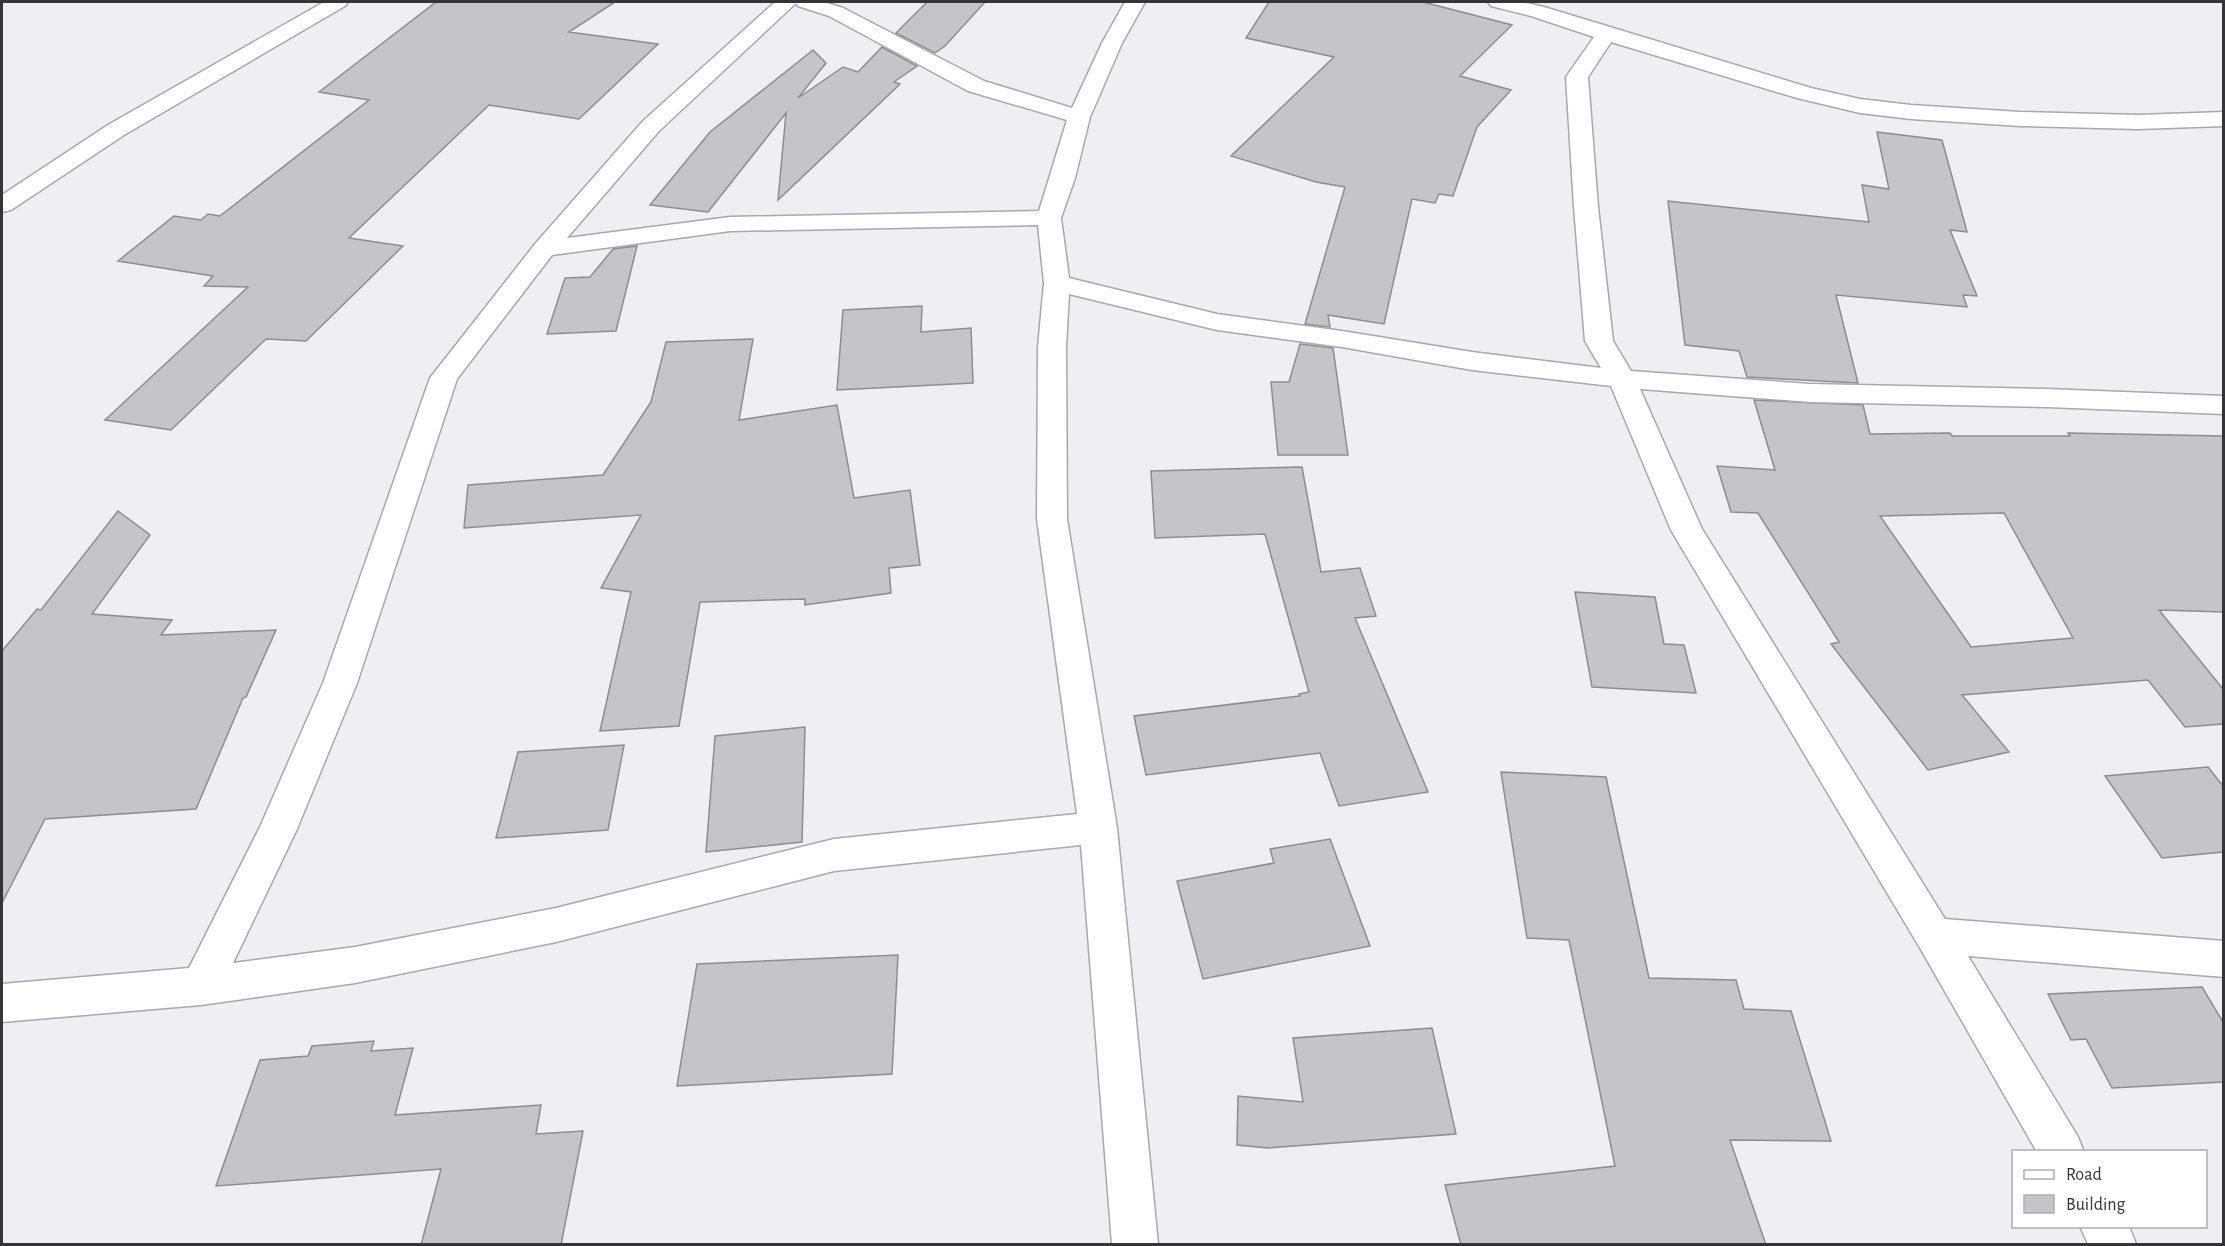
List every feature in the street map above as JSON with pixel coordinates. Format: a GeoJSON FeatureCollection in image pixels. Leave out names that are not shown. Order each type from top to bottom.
{"type":"FeatureCollection","features":[{"type":"Feature","properties":{"kind":"street"},"geometry":{"type":"LineString","coordinates":[[2,205],[116,130],[338,2]]}},
{"type":"Feature","properties":{"kind":"street"},"geometry":{"type":"LineString","coordinates":[[201,986],[278,830],[339,683],[386,553],[444,378],[544,249],[651,126],[786,2]]}},
{"type":"Feature","properties":{"kind":"street"},"geometry":{"type":"LineString","coordinates":[[805,2],[836,12],[976,86],[1079,117]]}},
{"type":"Feature","properties":{"kind":"street"},"geometry":{"type":"LineString","coordinates":[[1135,2],[1112,43],[1079,117],[1063,178],[1049,218],[1057,284],[1052,347],[1052,519],[1098,828],[1135,1245]]}},
{"type":"Feature","properties":{"kind":"street"},"geometry":{"type":"LineString","coordinates":[[1498,2],[1540,6],[1606,34],[1805,93],[1860,106],[1911,112],[2020,119],[2138,122],[2223,119]]}},
{"type":"Feature","properties":{"kind":"street"},"geometry":{"type":"LineString","coordinates":[[1606,34],[1577,77],[1586,207],[1599,341],[1622,379],[1687,530],[1934,936],[2061,1150]]}},
{"type":"Feature","properties":{"kind":"street"},"geometry":{"type":"LineString","coordinates":[[544,249],[730,224],[1049,218]]}},
{"type":"Feature","properties":{"kind":"street"},"geometry":{"type":"LineString","coordinates":[[1057,284],[1217,322],[1342,339],[1472,361],[1622,379],[1810,393],[2047,398],[2223,405]]}},
{"type":"Feature","properties":{"kind":"street"},"geometry":{"type":"LineString","coordinates":[[2,1003],[201,986],[355,965],[556,925],[834,855],[1098,828]]}},
{"type":"Feature","properties":{"kind":"street"},"geometry":{"type":"LineString","coordinates":[[1934,936],[2223,959]]}},
{"type":"Feature","properties":{"kind":"street"},"geometry":{"type":"LineString","coordinates":[[2104,1228],[2113,1245]]}},
{"type":"Feature","properties":{"kind":"building"},"geometry":{"type":"Polygon","coordinates":[[[436,2],[615,2],[569,32],[658,44],[579,119],[489,105],[349,238],[403,246],[306,341],[266,339],[171,430],[105,420],[248,287],[204,286],[213,276],[118,261],[174,216],[201,220],[208,214],[220,216],[369,100],[319,92],[436,2]]]}},
{"type":"Feature","properties":{"kind":"building"},"geometry":{"type":"Polygon","coordinates":[[[927,2],[985,2],[945,46],[935,53],[896,33],[927,2]]]}},
{"type":"Feature","properties":{"kind":"building"},"geometry":{"type":"Polygon","coordinates":[[[1269,2],[1423,2],[1512,25],[1460,76],[1511,90],[1477,127],[1453,196],[1439,194],[1435,203],[1412,199],[1384,324],[1328,315],[1330,327],[1305,324],[1345,187],[1316,182],[1231,156],[1334,57],[1246,38],[1269,2]]]}},
{"type":"Feature","properties":{"kind":"building"},"geometry":{"type":"Polygon","coordinates":[[[882,47],[917,66],[894,82],[900,84],[778,200],[786,113],[708,212],[650,205],[710,132],[813,50],[826,63],[798,98],[843,67],[858,72],[882,47]]]}},
{"type":"Feature","properties":{"kind":"building"},"geometry":{"type":"Polygon","coordinates":[[[1877,132],[1942,140],[1967,232],[1950,230],[1977,296],[1963,295],[1967,307],[1836,295],[1858,383],[1747,377],[1739,351],[1685,345],[1668,201],[1869,222],[1862,185],[1889,189],[1877,132]]]}},
{"type":"Feature","properties":{"kind":"building"},"geometry":{"type":"Polygon","coordinates":[[[637,246],[616,331],[547,334],[565,278],[590,277],[613,249],[637,246]]]}},
{"type":"Feature","properties":{"kind":"building"},"geometry":{"type":"Polygon","coordinates":[[[922,306],[921,332],[971,328],[973,383],[837,390],[843,310],[922,306]]]}},
{"type":"Feature","properties":{"kind":"building"},"geometry":{"type":"Polygon","coordinates":[[[753,339],[739,420],[837,405],[854,498],[910,490],[920,565],[889,568],[891,593],[805,605],[805,599],[700,602],[679,726],[600,731],[631,592],[601,588],[641,515],[464,528],[468,485],[603,475],[651,402],[666,342],[753,339]]]}},
{"type":"Feature","properties":{"kind":"building"},"geometry":{"type":"Polygon","coordinates":[[[1300,344],[1333,348],[1348,455],[1278,455],[1271,382],[1289,382],[1300,344]]]}},
{"type":"Feature","properties":{"kind":"building"},"geometry":{"type":"Polygon","coordinates":[[[1754,400],[1863,405],[1870,434],[2070,436],[2068,433],[2223,436],[2223,612],[2159,610],[2223,689],[2223,724],[2185,727],[2148,680],[1962,695],[2009,752],[1928,770],[1831,644],[1839,642],[1758,513],[1731,512],[1717,466],[1775,470],[1754,400]],[[2004,513],[1880,516],[1971,647],[2073,638],[2004,513]]]}},
{"type":"Feature","properties":{"kind":"building"},"geometry":{"type":"Polygon","coordinates":[[[1302,467],[1321,572],[1360,568],[1376,616],[1355,618],[1428,792],[1339,806],[1320,753],[1146,775],[1134,716],[1300,696],[1299,694],[1309,692],[1265,534],[1155,538],[1151,471],[1302,467]]]}},
{"type":"Feature","properties":{"kind":"building"},"geometry":{"type":"Polygon","coordinates":[[[118,511],[150,535],[92,614],[172,620],[161,635],[276,630],[246,697],[243,698],[196,809],[45,819],[2,903],[2,651],[37,609],[41,610],[118,511]]]}},
{"type":"Feature","properties":{"kind":"building"},"geometry":{"type":"Polygon","coordinates":[[[1575,592],[1655,597],[1664,644],[1684,645],[1696,693],[1592,687],[1575,592]]]}},
{"type":"Feature","properties":{"kind":"building"},"geometry":{"type":"Polygon","coordinates":[[[805,727],[802,842],[706,852],[715,736],[805,727]]]}},
{"type":"Feature","properties":{"kind":"building"},"geometry":{"type":"Polygon","coordinates":[[[624,745],[608,830],[496,838],[518,752],[624,745]]]}},
{"type":"Feature","properties":{"kind":"building"},"geometry":{"type":"Polygon","coordinates":[[[2208,767],[2223,786],[2223,852],[2162,858],[2105,776],[2208,767]]]}},
{"type":"Feature","properties":{"kind":"building"},"geometry":{"type":"Polygon","coordinates":[[[1501,772],[1606,777],[1649,978],[1736,980],[1744,1009],[1791,1011],[1831,1141],[1730,1140],[1766,1245],[1461,1245],[1445,1185],[1615,1166],[1569,940],[1527,938],[1501,772]]]}},
{"type":"Feature","properties":{"kind":"building"},"geometry":{"type":"Polygon","coordinates":[[[1330,839],[1370,946],[1203,979],[1177,881],[1274,863],[1270,849],[1330,839]]]}},
{"type":"Feature","properties":{"kind":"building"},"geometry":{"type":"Polygon","coordinates":[[[898,955],[892,1074],[677,1086],[697,964],[898,955]]]}},
{"type":"Feature","properties":{"kind":"building"},"geometry":{"type":"Polygon","coordinates":[[[2202,987],[2223,1022],[2223,1082],[2112,1088],[2086,1039],[2071,1040],[2048,994],[2202,987]]]}},
{"type":"Feature","properties":{"kind":"building"},"geometry":{"type":"Polygon","coordinates":[[[1432,1028],[1456,1134],[1268,1148],[1237,1145],[1238,1096],[1303,1102],[1293,1038],[1432,1028]]]}},
{"type":"Feature","properties":{"kind":"building"},"geometry":{"type":"Polygon","coordinates":[[[374,1041],[371,1051],[413,1048],[395,1115],[541,1105],[536,1134],[583,1131],[561,1245],[421,1245],[441,1169],[216,1186],[260,1060],[308,1056],[312,1046],[374,1041]]]}}]}
